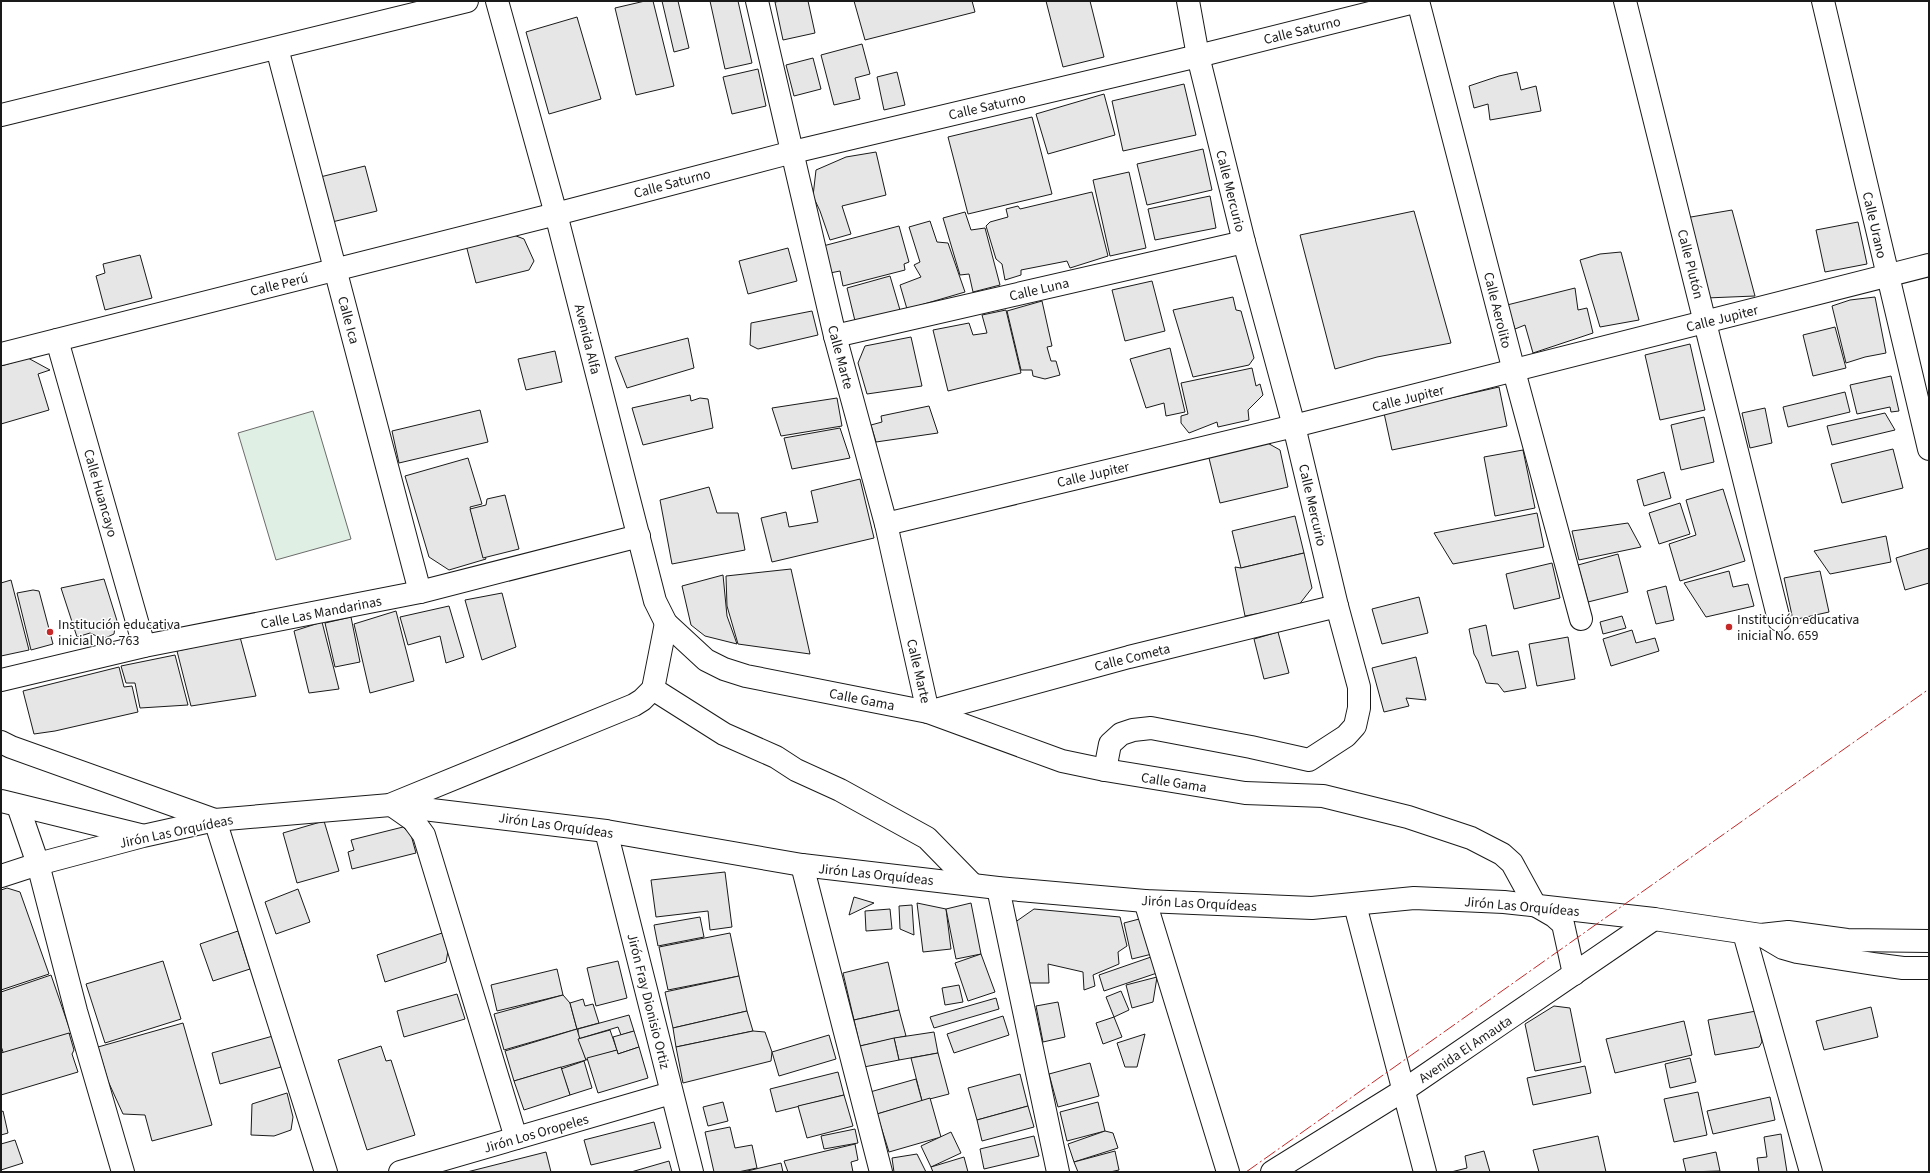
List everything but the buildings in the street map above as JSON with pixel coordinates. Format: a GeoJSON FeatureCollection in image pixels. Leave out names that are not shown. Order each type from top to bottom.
{"type":"FeatureCollection","features":[{"type":"Feature","properties":{"kind":"main road"},"geometry":{"type":"LineString","coordinates":[[1,115],[467,1]]}},
{"type":"Feature","properties":{"kind":"main road","name":"Avenida Alfa"},"geometry":{"type":"LineString","coordinates":[[497,1],[556,214],[655,601],[666,623],[706,660]]}},
{"type":"Feature","properties":{"kind":"main road","name":"Calle Marte"},"geometry":{"type":"LineString","coordinates":[[757,1],[835,336],[886,524],[928,712]]}},
{"type":"Feature","properties":{"kind":"main road","name":"Calle Mercurio"},"geometry":{"type":"LineString","coordinates":[[1105,770],[1110,744],[1121,734],[1133,730],[1151,728],[1251,747],[1309,760],[1346,736],[1355,726],[1359,708],[1359,686],[1337,606],[1294,426],[1244,242],[1198,56],[1188,1]]}},
{"type":"Feature","properties":{"kind":"main road","name":"Calle Saturno"},"geometry":{"type":"LineString","coordinates":[[556,214],[793,152],[1198,56],[1418,1]]}},
{"type":"Feature","properties":{"kind":"main road","name":"Calle Aerolito"},"geometry":{"type":"LineString","coordinates":[[1418,1],[1514,371],[1581,619]]}},
{"type":"Feature","properties":{"kind":"main road","name":"Calle Plutón"},"geometry":{"type":"LineString","coordinates":[[1625,1],[1779,620]]}},
{"type":"Feature","properties":{"kind":"main road","name":"Calle Urano"},"geometry":{"type":"LineString","coordinates":[[1823,1],[1929,449]]}},
{"type":"Feature","properties":{"kind":"main road","name":"Calle Ica"},"geometry":{"type":"LineString","coordinates":[[277,48],[420,592]]}},
{"type":"Feature","properties":{"kind":"main road"},"geometry":{"type":"LineString","coordinates":[[1,119],[31,108]]}},
{"type":"Feature","properties":{"kind":"main road","name":"Calle Perú"},"geometry":{"type":"LineString","coordinates":[[1,354],[556,214]]}},
{"type":"Feature","properties":{"kind":"main road","name":"Calle Luna"},"geometry":{"type":"LineString","coordinates":[[835,336],[1244,242]]}},
{"type":"Feature","properties":{"kind":"main road","name":"Calle Jupiter"},"geometry":{"type":"LineString","coordinates":[[886,524],[1294,426],[1929,265]]}},
{"type":"Feature","properties":{"kind":"main road","name":"Calle Huancayo"},"geometry":{"type":"LineString","coordinates":[[57,340],[144,646]]}},
{"type":"Feature","properties":{"kind":"main road","name":"Calle Las Mandarinas"},"geometry":{"type":"LineString","coordinates":[[1,680],[15,678],[144,646],[420,592],[639,536]]}},
{"type":"Feature","properties":{"kind":"main road","name":"Calle Cometa"},"geometry":{"type":"LineString","coordinates":[[928,712],[1129,657],[1337,606]]}},
{"type":"Feature","properties":{"kind":"main road"},"geometry":{"type":"LineString","coordinates":[[390,805],[634,705],[642,700],[653,689],[666,623]]}},
{"type":"Feature","properties":{"kind":"main road","name":"Calle Gama"},"geometry":{"type":"LineString","coordinates":[[706,660],[724,669],[746,676],[928,712],[1062,761],[1105,770],[1245,793],[1323,796],[1443,828],[1471,838],[1502,854],[1512,863],[1535,905]]}},
{"type":"Feature","properties":{"kind":"main road"},"geometry":{"type":"LineString","coordinates":[[653,689],[724,734],[776,757],[796,770],[840,790],[927,838],[972,884]]}},
{"type":"Feature","properties":{"kind":"main road"},"geometry":{"type":"LineString","coordinates":[[1,742],[11,747],[215,820],[326,1172]]}},
{"type":"Feature","properties":{"kind":"main road"},"geometry":{"type":"LineString","coordinates":[[10,804],[143,836]]}},
{"type":"Feature","properties":{"kind":"main road"},"geometry":{"type":"LineString","coordinates":[[10,804],[38,864],[76,1011],[123,1172]]}},
{"type":"Feature","properties":{"kind":"main road"},"geometry":{"type":"LineString","coordinates":[[390,805],[413,820],[424,834],[516,1138]]}},
{"type":"Feature","properties":{"kind":"main road","name":"Jirón Las Orquídeas"},"geometry":{"type":"LineString","coordinates":[[1,876],[38,864],[143,836],[215,820],[390,805],[606,831],[802,865],[998,888],[1145,901],[1298,908],[1414,898],[1535,905],[1752,934]]}},
{"type":"Feature","properties":{"kind":"main road","name":"Jirón Fray Dionisio Ortiz"},"geometry":{"type":"LineString","coordinates":[[606,831],[692,1172]]}},
{"type":"Feature","properties":{"kind":"main road"},"geometry":{"type":"LineString","coordinates":[[802,865],[880,1172]]}},
{"type":"Feature","properties":{"kind":"main road"},"geometry":{"type":"LineString","coordinates":[[998,888],[1058,1172]]}},
{"type":"Feature","properties":{"kind":"main road"},"geometry":{"type":"LineString","coordinates":[[1145,901],[1228,1172]]}},
{"type":"Feature","properties":{"kind":"main road"},"geometry":{"type":"LineString","coordinates":[[1355,904],[1425,1172]]}},
{"type":"Feature","properties":{"kind":"main road"},"geometry":{"type":"LineString","coordinates":[[1535,905],[1554,916],[1563,924],[1574,974]]}},
{"type":"Feature","properties":{"kind":"main road","name":"Avenida El Amauta"},"geometry":{"type":"LineString","coordinates":[[1272,1172],[1404,1090],[1654,920]]}},
{"type":"Feature","properties":{"kind":"main road"},"geometry":{"type":"LineString","coordinates":[[1752,934],[1788,932],[1847,940],[1929,941]]}},
{"type":"Feature","properties":{"kind":"main road"},"geometry":{"type":"LineString","coordinates":[[1752,934],[1783,948],[1797,952],[1874,964],[1929,968]]}},
{"type":"Feature","properties":{"kind":"main road"},"geometry":{"type":"LineString","coordinates":[[1752,934],[1811,1172]]}},
{"type":"Feature","properties":{"kind":"main road","name":"Jirón Los Oropeles"},"geometry":{"type":"LineString","coordinates":[[400,1172],[672,1093]]}},
{"type":"Feature","properties":{"kind":"green space"},"geometry":{"type":"Polygon","coordinates":[[[313,411],[351,539],[276,560],[238,433],[313,411]]]}},
{"type":"Feature","properties":{"kind":"power"},"geometry":{"type":"LineString","coordinates":[[1246,1172],[1929,689]]}},
{"type":"Feature","properties":{"kind":"place","name":"Institución educativa inicial No. 659"},"geometry":{"type":"Point","coordinates":[1729,627]}},
{"type":"Feature","properties":{"kind":"place","name":"Institución educativa inicial No. 763"},"geometry":{"type":"Point","coordinates":[50,632]}}]}
